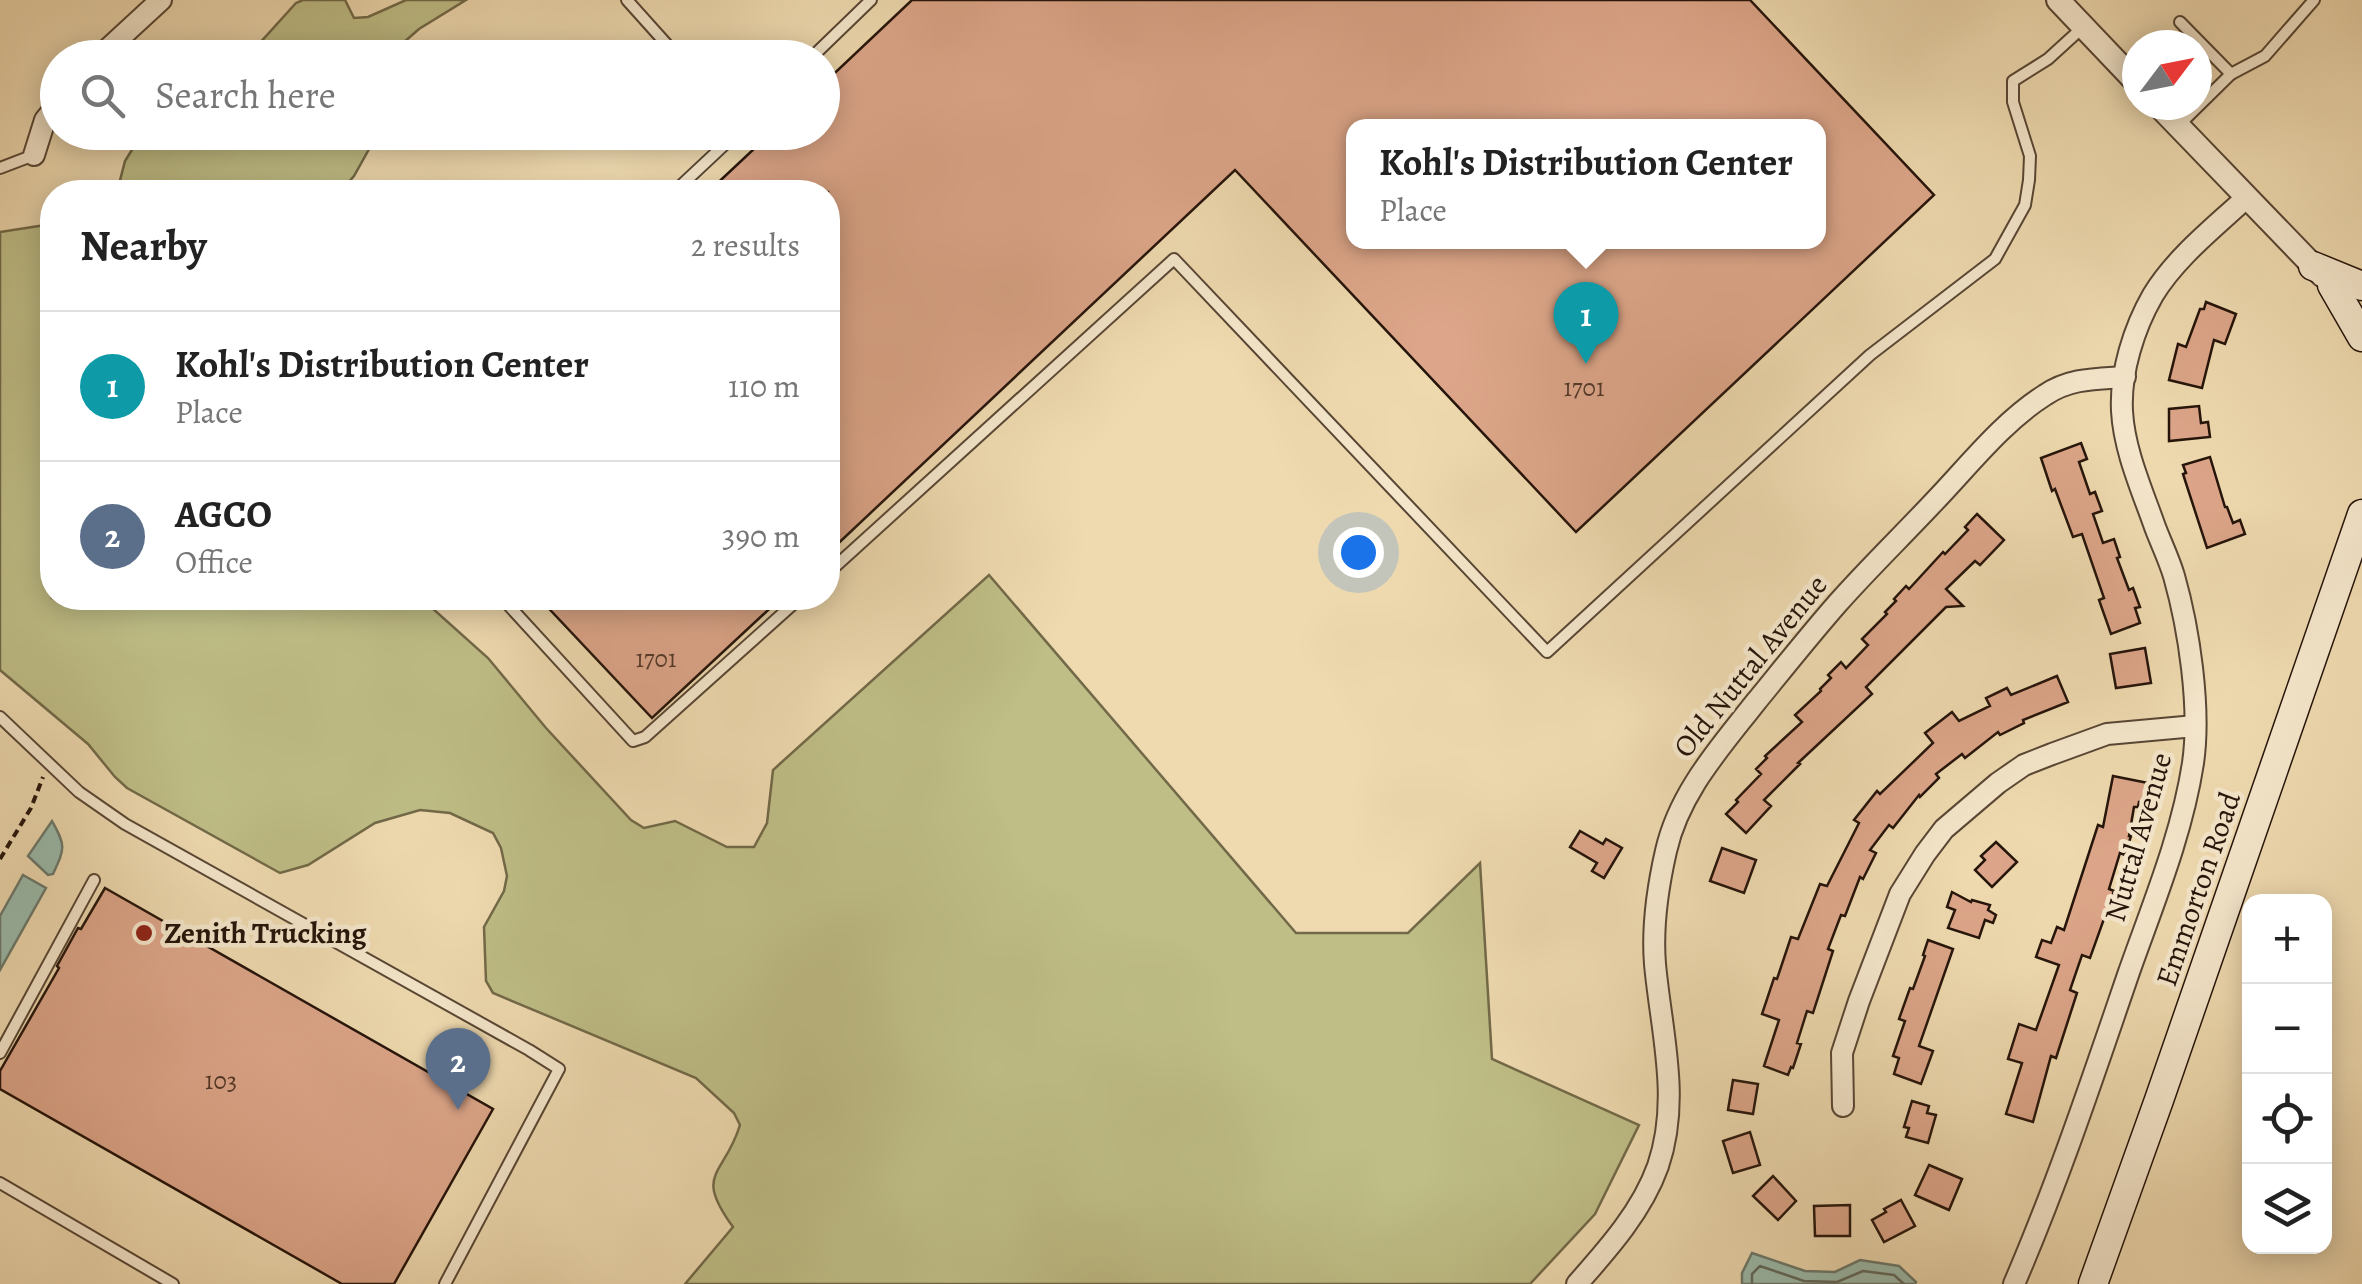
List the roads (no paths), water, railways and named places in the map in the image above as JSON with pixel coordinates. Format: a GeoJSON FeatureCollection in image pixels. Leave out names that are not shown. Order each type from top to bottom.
{"type":"FeatureCollection","features":[{"type":"Feature","properties":{"kind":"main road"},"geometry":{"type":"LineString","coordinates":[[2322,275],[2362,286]]}},
{"type":"Feature","properties":{"kind":"main road"},"geometry":{"type":"LineString","coordinates":[[2322,275],[2362,337]]}},
{"type":"Feature","properties":{"kind":"main road","name":"Emmorton Road"},"geometry":{"type":"LineString","coordinates":[[2093,1284],[2360,521]]}},
{"type":"Feature","properties":{"kind":"street"},"geometry":{"type":"LineString","coordinates":[[118,40],[162,0]]}},
{"type":"Feature","properties":{"kind":"street"},"geometry":{"type":"LineString","coordinates":[[2058,0],[2122,67]]}},
{"type":"Feature","properties":{"kind":"street"},"geometry":{"type":"LineString","coordinates":[[2172,120],[2362,316]]}},
{"type":"Feature","properties":{"kind":"street"},"geometry":{"type":"LineString","coordinates":[[34,155],[40,136]]}},
{"type":"Feature","properties":{"kind":"street","name":"Nuttal Avenue"},"geometry":{"type":"LineString","coordinates":[[2014,1284],[2074,1131],[2172,850],[2194,759],[2191,666],[2184,614],[2132,458],[2122,411],[2125,377],[2140,322],[2154,293],[2247,197]]}},
{"type":"Feature","properties":{"kind":"street","name":"Old Nuttal Avenue"},"geometry":{"type":"LineString","coordinates":[[1577,1284],[1638,1207],[1662,1149],[1669,1101],[1668,1060],[1655,960],[1658,896],[1667,847],[1685,798],[1705,766],[1838,602],[2002,432],[2042,396],[2065,383],[2125,377]]}},
{"type":"Feature","properties":{"kind":"street"},"geometry":{"type":"LineString","coordinates":[[1842,1106],[1842,1053],[1858,1001],[1900,894],[1944,829],[2024,765],[2107,734],[2195,726]]}},
{"type":"Feature","properties":{"kind":"lane"},"geometry":{"type":"LineString","coordinates":[[627,0],[664,40]]}},
{"type":"Feature","properties":{"kind":"lane"},"geometry":{"type":"LineString","coordinates":[[830,40],[871,0]]}},
{"type":"Feature","properties":{"kind":"lane"},"geometry":{"type":"LineString","coordinates":[[2178,126],[2231,74],[2265,56],[2314,0]]}},
{"type":"Feature","properties":{"kind":"lane"},"geometry":{"type":"LineString","coordinates":[[2180,22],[2231,74]]}},
{"type":"Feature","properties":{"kind":"lane"},"geometry":{"type":"LineString","coordinates":[[840,562],[1174,259],[1548,652],[1870,355],[1995,259],[2025,205],[2029,180],[2030,156],[2013,102],[2013,81],[2048,59],[2083,27]]}},
{"type":"Feature","properties":{"kind":"lane"},"geometry":{"type":"LineString","coordinates":[[687,180],[719,150]]}},
{"type":"Feature","properties":{"kind":"lane"},"geometry":{"type":"LineString","coordinates":[[0,168],[34,155]]}},
{"type":"Feature","properties":{"kind":"lane"},"geometry":{"type":"LineString","coordinates":[[513,610],[633,741],[646,737],[787,610]]}},
{"type":"Feature","properties":{"kind":"lane"},"geometry":{"type":"LineString","coordinates":[[0,717],[79,792],[125,824],[559,1069],[445,1284]]}},
{"type":"Feature","properties":{"kind":"lane"},"geometry":{"type":"LineString","coordinates":[[0,1053],[94,880]]}},
{"type":"Feature","properties":{"kind":"lane"},"geometry":{"type":"LineString","coordinates":[[0,1183],[173,1284]]}},
{"type":"Feature","properties":{"kind":"water"},"geometry":{"type":"Polygon","coordinates":[[[52,821],[62,847],[53,874],[48,875],[28,856],[52,821]]]}},
{"type":"Feature","properties":{"kind":"water"},"geometry":{"type":"Polygon","coordinates":[[[23,875],[46,888],[0,970],[0,916],[23,875]]]}},
{"type":"Feature","properties":{"kind":"water"},"geometry":{"type":"Polygon","coordinates":[[[1752,1253],[1805,1271],[1835,1272],[1860,1260],[1899,1266],[1916,1282],[1742,1284],[1742,1273],[1752,1253]]]}},
{"type":"Feature","properties":{"kind":"place","name":"Kohl's Distribution Center"},"geometry":{"type":"Point","coordinates":[1586,364]}},
{"type":"Feature","properties":{"kind":"place","name":"Zenith Trucking"},"geometry":{"type":"Point","coordinates":[144,933]}},
{"type":"Feature","properties":{"kind":"place","name":"AGCO"},"geometry":{"type":"Point","coordinates":[458,1110]}}]}
